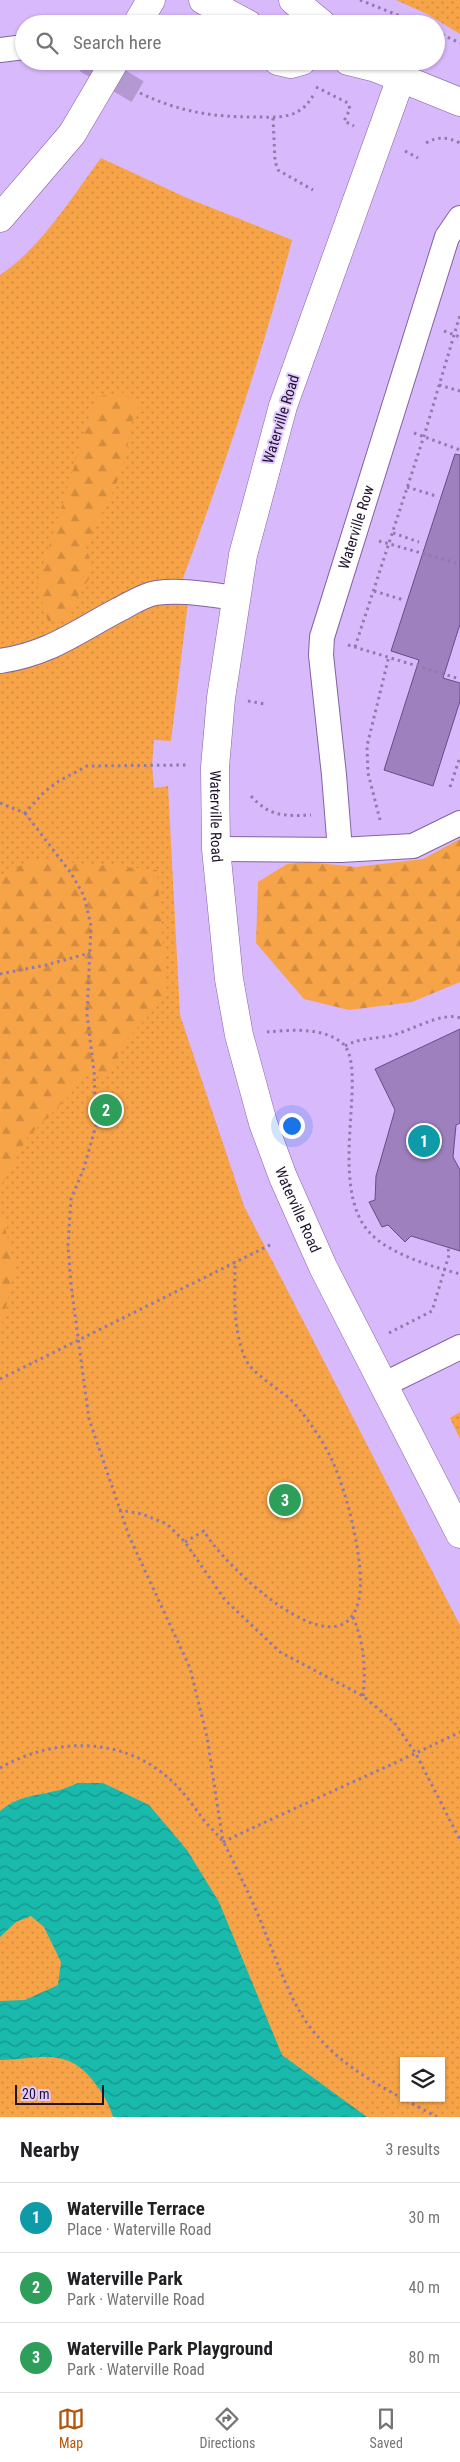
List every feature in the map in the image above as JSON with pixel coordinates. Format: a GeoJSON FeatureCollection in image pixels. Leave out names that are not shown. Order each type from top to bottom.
{"type":"FeatureCollection","features":[{"type":"Feature","properties":{"kind":"main road"},"geometry":{"type":"LineString","coordinates":[[142,15],[151,0]]}},
{"type":"Feature","properties":{"kind":"main road"},"geometry":{"type":"LineString","coordinates":[[203,0],[231,15]]}},
{"type":"Feature","properties":{"kind":"main road"},"geometry":{"type":"LineString","coordinates":[[292,0],[311,15]]}},
{"type":"Feature","properties":{"kind":"main road"},"geometry":{"type":"LineString","coordinates":[[0,218],[72,134],[110,70]]}},
{"type":"Feature","properties":{"kind":"main road"},"geometry":{"type":"LineString","coordinates":[[383,70],[460,102]]}},
{"type":"Feature","properties":{"kind":"main road","name":"Waterville Road"},"geometry":{"type":"LineString","coordinates":[[401,78],[378,137],[283,406],[243,555],[221,698],[215,767],[216,849],[228,979],[239,1034],[263,1123],[283,1177],[323,1267],[460,1534]]}},
{"type":"Feature","properties":{"kind":"street"},"geometry":{"type":"LineString","coordinates":[[0,50],[15,48]]}},
{"type":"Feature","properties":{"kind":"street","name":"Waterville Row"},"geometry":{"type":"LineString","coordinates":[[340,850],[321,655],[322,637],[447,236],[460,218]]}},
{"type":"Feature","properties":{"kind":"street"},"geometry":{"type":"LineString","coordinates":[[0,661],[21,658],[50,648],[145,596],[156,593],[178,592],[236,598]]}},
{"type":"Feature","properties":{"kind":"street"},"geometry":{"type":"LineString","coordinates":[[216,849],[340,850],[413,846],[460,823]]}},
{"type":"Feature","properties":{"kind":"street"},"geometry":{"type":"LineString","coordinates":[[383,1385],[460,1347]]}},
{"type":"Feature","properties":{"kind":"path"},"geometry":{"type":"LineString","coordinates":[[360,0],[398,15]]}},
{"type":"Feature","properties":{"kind":"path"},"geometry":{"type":"LineString","coordinates":[[445,36],[460,44]]}},
{"type":"Feature","properties":{"kind":"path"},"geometry":{"type":"LineString","coordinates":[[305,72],[348,103],[350,109],[344,121],[418,158]]}},
{"type":"Feature","properties":{"kind":"path"},"geometry":{"type":"LineString","coordinates":[[140,93],[165,105],[201,115],[273,118],[290,115],[300,110],[313,96]]}},
{"type":"Feature","properties":{"kind":"path"},"geometry":{"type":"LineString","coordinates":[[273,118],[275,161],[278,170],[313,190]]}},
{"type":"Feature","properties":{"kind":"path"},"geometry":{"type":"LineString","coordinates":[[426,143],[437,137],[449,138],[460,143]]}},
{"type":"Feature","properties":{"kind":"path"},"geometry":{"type":"LineString","coordinates":[[355,646],[393,534],[460,315]]}},
{"type":"Feature","properties":{"kind":"path"},"geometry":{"type":"LineString","coordinates":[[439,385],[460,391]]}},
{"type":"Feature","properties":{"kind":"path"},"geometry":{"type":"LineString","coordinates":[[387,424],[460,450]]}},
{"type":"Feature","properties":{"kind":"path"},"geometry":{"type":"LineString","coordinates":[[407,488],[436,496]]}},
{"type":"Feature","properties":{"kind":"path"},"geometry":{"type":"LineString","coordinates":[[353,533],[460,564]]}},
{"type":"Feature","properties":{"kind":"path"},"geometry":{"type":"LineString","coordinates":[[393,534],[420,542]]}},
{"type":"Feature","properties":{"kind":"path"},"geometry":{"type":"LineString","coordinates":[[374,591],[404,600]]}},
{"type":"Feature","properties":{"kind":"path"},"geometry":{"type":"LineString","coordinates":[[322,637],[460,679]]}},
{"type":"Feature","properties":{"kind":"path"},"geometry":{"type":"LineString","coordinates":[[380,820],[368,773],[367,746],[389,656]]}},
{"type":"Feature","properties":{"kind":"path"},"geometry":{"type":"LineString","coordinates":[[450,787],[460,756]]}},
{"type":"Feature","properties":{"kind":"path"},"geometry":{"type":"LineString","coordinates":[[25,813],[44,792],[59,781],[87,766],[152,765],[215,767]]}},
{"type":"Feature","properties":{"kind":"path"},"geometry":{"type":"LineString","coordinates":[[0,803],[25,813],[71,873],[84,896],[91,926],[87,1015],[94,1071],[96,1125],[84,1168],[71,1199],[68,1245],[70,1285],[89,1419],[118,1509],[190,1668],[207,1737],[223,1842]]}},
{"type":"Feature","properties":{"kind":"path"},"geometry":{"type":"LineString","coordinates":[[0,974],[46,965],[90,953]]}},
{"type":"Feature","properties":{"kind":"path"},"geometry":{"type":"LineString","coordinates":[[344,1046],[355,1040],[390,1036],[438,1019],[460,1018]]}},
{"type":"Feature","properties":{"kind":"path"},"geometry":{"type":"LineString","coordinates":[[239,1034],[297,1030],[327,1034],[343,1042],[348,1053],[353,1084],[349,1187],[355,1212],[371,1235],[410,1259],[460,1274]]}},
{"type":"Feature","properties":{"kind":"path"},"geometry":{"type":"LineString","coordinates":[[0,1379],[78,1338],[272,1244]]}},
{"type":"Feature","properties":{"kind":"path"},"geometry":{"type":"LineString","coordinates":[[364,1346],[432,1311],[449,1255],[448,1247]]}},
{"type":"Feature","properties":{"kind":"path"},"geometry":{"type":"LineString","coordinates":[[235,1261],[234,1314],[245,1359],[253,1370],[294,1403],[310,1424],[331,1457],[346,1500],[362,1585],[354,1616],[363,1650],[364,1696]]}},
{"type":"Feature","properties":{"kind":"path"},"geometry":{"type":"LineString","coordinates":[[118,1509],[142,1514],[167,1524],[185,1542],[225,1600],[280,1652],[364,1696],[394,1722],[416,1754],[460,1840]]}},
{"type":"Feature","properties":{"kind":"path"},"geometry":{"type":"LineString","coordinates":[[185,1542],[204,1531],[234,1568],[262,1595],[298,1617],[328,1627],[345,1623],[354,1616]]}},
{"type":"Feature","properties":{"kind":"path"},"geometry":{"type":"LineString","coordinates":[[223,1842],[328,1791],[416,1754],[460,1732]]}},
{"type":"Feature","properties":{"kind":"path"},"geometry":{"type":"LineString","coordinates":[[0,1768],[24,1757],[50,1749],[86,1744],[127,1753],[167,1776],[223,1842],[255,1908],[303,2016],[320,2039],[340,2059],[375,2084],[437,2117]]}},
{"type":"Feature","properties":{"kind":"green space"},"geometry":{"type":"Polygon","coordinates":[[[396,0],[460,0],[460,34],[445,25],[445,15],[427,14],[396,0]]]}},
{"type":"Feature","properties":{"kind":"green space"},"geometry":{"type":"Polygon","coordinates":[[[101,158],[187,198],[292,240],[240,418],[178,592],[188,602],[171,741],[154,740],[152,765],[154,788],[168,786],[180,1015],[244,1206],[460,1625],[460,2117],[0,2117],[0,275],[29,251],[67,205],[101,158]]]}},
{"type":"Feature","properties":{"kind":"green space"},"geometry":{"type":"Polygon","coordinates":[[[122,392],[139,406],[130,427],[127,452],[115,488],[85,545],[90,559],[89,579],[76,599],[69,619],[48,621],[37,585],[96,397],[122,392]]]}},
{"type":"Feature","properties":{"kind":"green space"},"geometry":{"type":"Polygon","coordinates":[[[460,839],[460,982],[412,1002],[349,1010],[304,999],[256,943],[258,882],[287,864],[308,862],[356,867],[423,859],[460,839]]]}},
{"type":"Feature","properties":{"kind":"green space"},"geometry":{"type":"Polygon","coordinates":[[[29,859],[157,870],[167,995],[123,1044],[107,1078],[84,1074],[69,1096],[27,1138],[0,1188],[0,881],[29,859]]]}},
{"type":"Feature","properties":{"kind":"green space"},"geometry":{"type":"Polygon","coordinates":[[[0,1207],[15,1268],[0,1333],[0,1207]]]}},
{"type":"Feature","properties":{"kind":"green space"},"geometry":{"type":"Polygon","coordinates":[[[460,1412],[460,1439],[450,1418],[460,1412]]]}},
{"type":"Feature","properties":{"kind":"water"},"geometry":{"type":"Polygon","coordinates":[[[78,1783],[103,1783],[149,1805],[187,1850],[219,1902],[282,2055],[367,2117],[113,2117],[100,2089],[76,2064],[65,2059],[53,2057],[0,2060],[0,2001],[25,2000],[58,1985],[61,1962],[44,1927],[31,1916],[16,1922],[0,1937],[0,1811],[20,1799],[61,1790],[78,1783]]]}},
{"type":"Feature","properties":{"kind":"building"},"geometry":{"type":"Polygon","coordinates":[[[455,454],[460,455],[460,624],[443,678],[460,683],[460,701],[433,786],[384,770],[419,660],[391,651],[455,454]]]}},
{"type":"Feature","properties":{"kind":"building"},"geometry":{"type":"Polygon","coordinates":[[[460,1029],[460,1123],[456,1125],[453,1157],[460,1170],[460,1251],[411,1236],[405,1242],[388,1225],[382,1227],[369,1202],[375,1200],[376,1176],[395,1110],[375,1069],[460,1029]]]}},
{"type":"Feature","properties":{"kind":"tunnel"},"geometry":{"type":"LineString","coordinates":[[101,70],[140,93]]}},
{"type":"Feature","properties":{"kind":"place","name":"Waterville Park"},"geometry":{"type":"Point","coordinates":[106,1110]}},
{"type":"Feature","properties":{"kind":"place","name":"Waterville Terrace"},"geometry":{"type":"Point","coordinates":[424,1141]}},
{"type":"Feature","properties":{"kind":"place","name":"Waterville Park Playground"},"geometry":{"type":"Point","coordinates":[285,1500]}}]}
